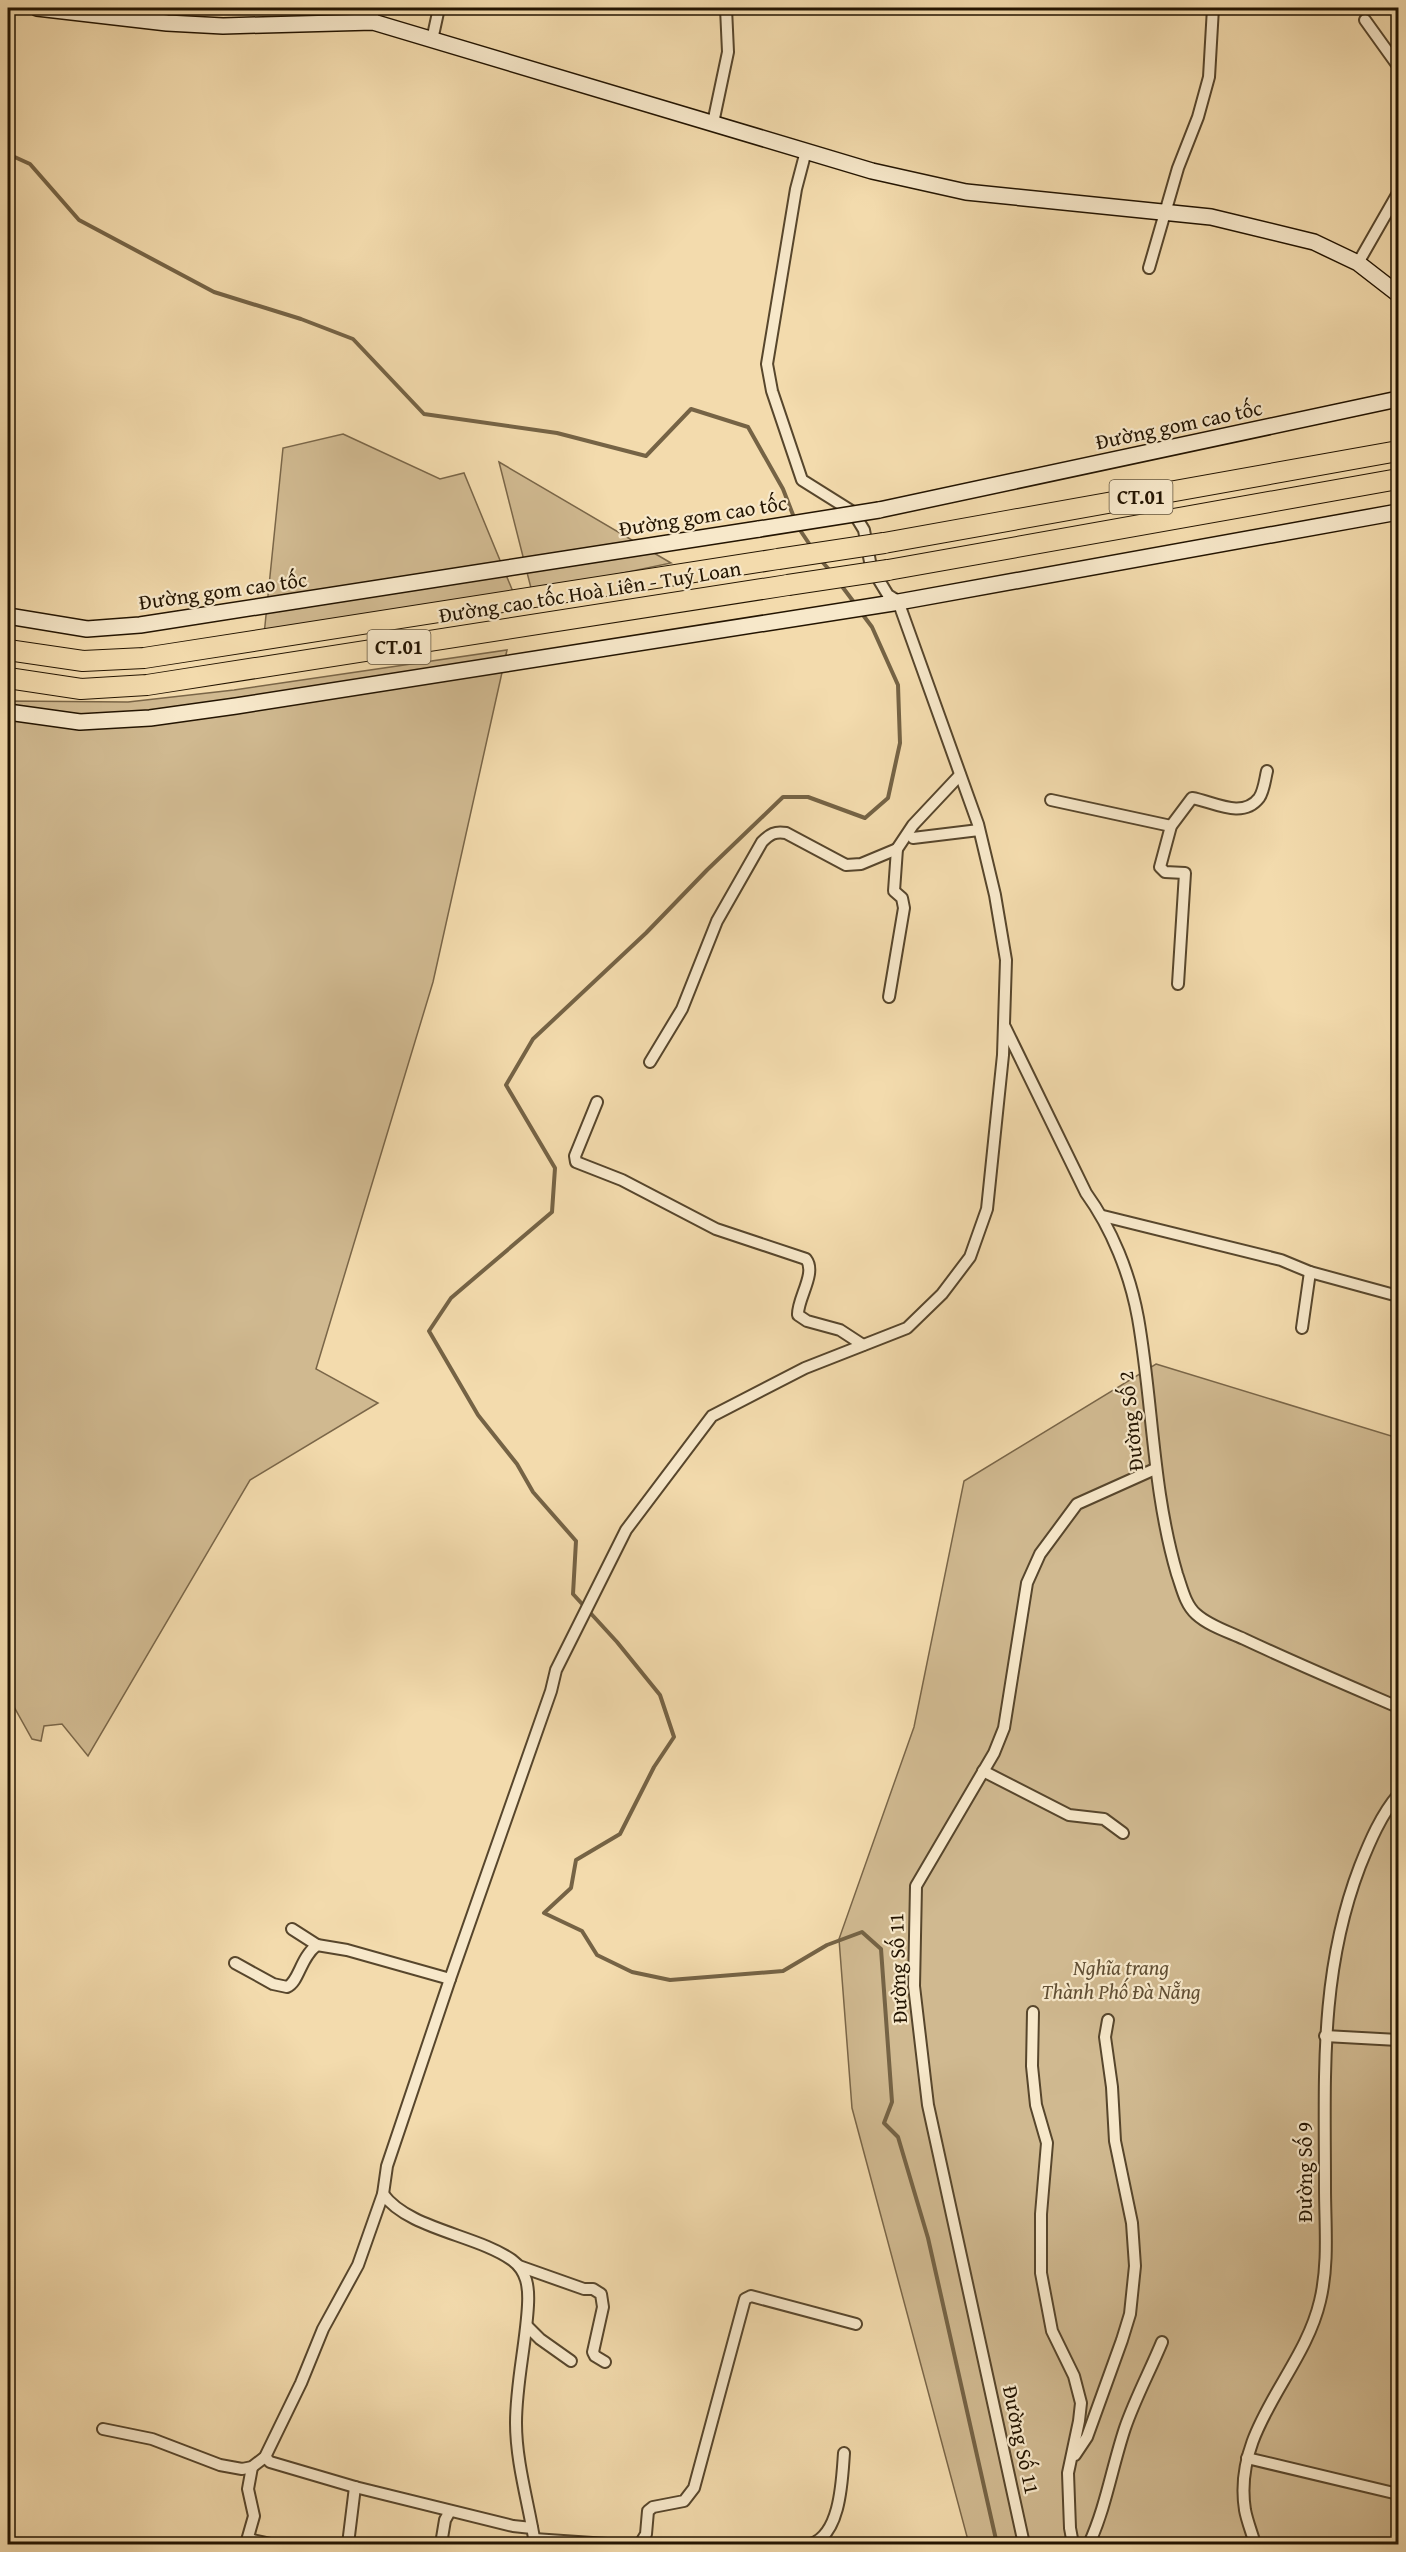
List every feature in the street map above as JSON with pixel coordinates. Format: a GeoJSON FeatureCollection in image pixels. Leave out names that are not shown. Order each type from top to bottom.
{"type":"FeatureCollection","features":[{"type":"Feature","properties":{"kind":"highway","name":"Đường cao tốc Hoà Liên - Tuý Loan"},"geometry":{"type":"LineString","coordinates":[[8,650],[83,662],[144,658],[884,543],[1398,451]]}},
{"type":"Feature","properties":{"kind":"highway","name":"Đường cao tốc Hoà Liên - Tuý Loan"},"geometry":{"type":"LineString","coordinates":[[8,678],[81,689],[147,685],[888,570],[1398,479]]}},
{"type":"Feature","properties":{"kind":"main road"},"geometry":{"type":"LineString","coordinates":[[37,8],[167,24],[212,26],[373,15],[432,40],[872,171],[966,192],[1166,212],[1227,219],[1249,224],[1314,242],[1358,264],[1398,294]]}},
{"type":"Feature","properties":{"kind":"main road","name":"Đường gom cao tốc"},"geometry":{"type":"LineString","coordinates":[[8,616],[87,629],[140,625],[759,529],[879,510],[1398,399]]}},
{"type":"Feature","properties":{"kind":"main road"},"geometry":{"type":"LineString","coordinates":[[8,712],[80,722],[150,718],[895,602],[1398,512]]}},
{"type":"Feature","properties":{"kind":"street"},"geometry":{"type":"LineString","coordinates":[[432,40],[439,8]]}},
{"type":"Feature","properties":{"kind":"street"},"geometry":{"type":"LineString","coordinates":[[712,123],[728,52],[726,8]]}},
{"type":"Feature","properties":{"kind":"street"},"geometry":{"type":"LineString","coordinates":[[1149,268],[1178,168],[1198,117],[1209,77],[1213,8]]}},
{"type":"Feature","properties":{"kind":"street"},"geometry":{"type":"LineString","coordinates":[[1365,20],[1398,66]]}},
{"type":"Feature","properties":{"kind":"street"},"geometry":{"type":"LineString","coordinates":[[103,2429],[152,2439],[220,2464],[242,2469],[252,2467],[265,2457],[301,2383],[323,2329],[358,2265],[384,2194],[387,2166],[450,1978],[551,1691],[556,1670],[626,1530],[712,1416],[805,1368],[907,1328],[942,1294],[970,1257],[987,1209],[1001,1079],[1006,960],[995,895],[979,830],[895,602],[888,595],[871,567],[864,530],[853,513],[802,480],[772,391],[767,364],[796,189],[806,151]]}},
{"type":"Feature","properties":{"kind":"street"},"geometry":{"type":"LineString","coordinates":[[1358,264],[1398,193]]}},
{"type":"Feature","properties":{"kind":"street"},"geometry":{"type":"LineString","coordinates":[[1178,984],[1185,873],[1165,872],[1160,867],[1171,826],[1192,798],[1233,809],[1256,801],[1262,793],[1267,771]]}},
{"type":"Feature","properties":{"kind":"street"},"geometry":{"type":"LineString","coordinates":[[889,997],[904,908],[902,898],[894,891],[897,849],[913,825],[960,775]]}},
{"type":"Feature","properties":{"kind":"street"},"geometry":{"type":"LineString","coordinates":[[1051,800],[1171,826]]}},
{"type":"Feature","properties":{"kind":"street"},"geometry":{"type":"LineString","coordinates":[[913,838],[979,830]]}},
{"type":"Feature","properties":{"kind":"street"},"geometry":{"type":"LineString","coordinates":[[650,1062],[682,1009],[725,905],[762,842],[768,836],[776,832],[786,833],[840,862],[853,866],[897,849]]}},
{"type":"Feature","properties":{"kind":"street","name":"Đường Số 2"},"geometry":{"type":"LineString","coordinates":[[1004,1024],[1086,1193],[1103,1216],[1122,1262],[1138,1316],[1155,1469],[1171,1554],[1185,1597],[1194,1613],[1300,1666],[1398,1707]]}},
{"type":"Feature","properties":{"kind":"street"},"geometry":{"type":"LineString","coordinates":[[597,1102],[574,1156],[576,1162],[622,1180],[716,1229],[806,1259],[810,1270],[798,1308],[798,1315],[807,1321],[840,1330],[863,1345]]}},
{"type":"Feature","properties":{"kind":"street"},"geometry":{"type":"LineString","coordinates":[[1103,1216],[1281,1260],[1310,1272],[1398,1296]]}},
{"type":"Feature","properties":{"kind":"street"},"geometry":{"type":"LineString","coordinates":[[1302,1328],[1310,1272]]}},
{"type":"Feature","properties":{"kind":"street","name":"Đường Số 11"},"geometry":{"type":"LineString","coordinates":[[1024,2544],[932,2126],[914,1986],[916,1886],[983,1771],[1004,1728],[1027,1582],[1040,1554],[1077,1504],[1155,1469]]}},
{"type":"Feature","properties":{"kind":"street"},"geometry":{"type":"LineString","coordinates":[[983,1771],[1069,1815],[1104,1819],[1124,1833]]}},
{"type":"Feature","properties":{"kind":"street","name":"Đường Số 9"},"geometry":{"type":"LineString","coordinates":[[1255,2544],[1245,2510],[1247,2458],[1259,2424],[1304,2347],[1320,2301],[1325,2275],[1325,2036],[1335,1948],[1343,1913],[1366,1850],[1380,1821],[1398,1795]]}},
{"type":"Feature","properties":{"kind":"street"},"geometry":{"type":"LineString","coordinates":[[292,1929],[316,1945],[346,1950],[450,1978]]}},
{"type":"Feature","properties":{"kind":"street"},"geometry":{"type":"LineString","coordinates":[[235,1963],[273,1984],[287,1987],[294,1983],[302,1960],[316,1945]]}},
{"type":"Feature","properties":{"kind":"street"},"geometry":{"type":"LineString","coordinates":[[1033,2012],[1032,2066],[1036,2105],[1047,2143],[1041,2214],[1041,2273],[1052,2331],[1074,2376],[1081,2403],[1068,2473],[1073,2544]]}},
{"type":"Feature","properties":{"kind":"street"},"geometry":{"type":"LineString","coordinates":[[1071,2462],[1087,2437],[1122,2340],[1130,2314],[1135,2266],[1132,2223],[1115,2141],[1112,2087],[1105,2037],[1108,2020]]}},
{"type":"Feature","properties":{"kind":"street"},"geometry":{"type":"LineString","coordinates":[[1325,2036],[1398,2040]]}},
{"type":"Feature","properties":{"kind":"street"},"geometry":{"type":"LineString","coordinates":[[384,2194],[389,2203],[404,2213],[501,2253],[519,2266],[584,2289],[593,2289],[601,2294],[603,2307],[593,2352],[605,2362]]}},
{"type":"Feature","properties":{"kind":"street"},"geometry":{"type":"LineString","coordinates":[[519,2266],[528,2284],[527,2326],[516,2423],[533,2537]]}},
{"type":"Feature","properties":{"kind":"street"},"geometry":{"type":"LineString","coordinates":[[640,2544],[646,2534],[648,2511],[653,2507],[684,2500],[694,2488],[745,2299],[751,2296],[856,2324]]}},
{"type":"Feature","properties":{"kind":"street"},"geometry":{"type":"LineString","coordinates":[[527,2326],[540,2339],[570,2361]]}},
{"type":"Feature","properties":{"kind":"street"},"geometry":{"type":"LineString","coordinates":[[1089,2544],[1100,2521],[1125,2426],[1162,2342]]}},
{"type":"Feature","properties":{"kind":"street"},"geometry":{"type":"LineString","coordinates":[[811,2544],[826,2534],[836,2514],[844,2453]]}},
{"type":"Feature","properties":{"kind":"street"},"geometry":{"type":"LineString","coordinates":[[265,2457],[270,2462],[355,2487],[513,2526],[533,2537],[607,2544]]}},
{"type":"Feature","properties":{"kind":"street"},"geometry":{"type":"LineString","coordinates":[[1247,2458],[1398,2494]]}},
{"type":"Feature","properties":{"kind":"street"},"geometry":{"type":"LineString","coordinates":[[252,2467],[248,2489],[254,2516],[247,2542],[271,2544]]}},
{"type":"Feature","properties":{"kind":"street"},"geometry":{"type":"LineString","coordinates":[[348,2544],[355,2487]]}},
{"type":"Feature","properties":{"kind":"street"},"geometry":{"type":"LineString","coordinates":[[441,2544],[445,2520],[450,2511]]}},
{"type":"Feature","properties":{"kind":"green space"},"geometry":{"type":"Polygon","coordinates":[[[343,434],[440,479],[464,473],[516,599],[264,635],[283,448],[343,434]]]}},
{"type":"Feature","properties":{"kind":"green space"},"geometry":{"type":"Polygon","coordinates":[[[499,462],[671,563],[532,592],[499,462]]]}},
{"type":"Feature","properties":{"kind":"green space"},"geometry":{"type":"Polygon","coordinates":[[[507,650],[433,982],[316,1369],[378,1403],[250,1480],[88,1756],[62,1724],[44,1726],[41,1741],[32,1739],[8,1696],[8,701],[128,702],[234,690],[507,650]]]}},
{"type":"Feature","properties":{"kind":"green space","name":"Nghĩa trang Thành Phố Đà Nẵng"},"geometry":{"type":"Polygon","coordinates":[[[1156,1364],[1398,1438],[1398,2544],[969,2544],[852,2108],[839,1939],[914,1727],[964,1481],[1156,1364]]]}},
{"type":"Feature","properties":{"kind":"waterway"},"geometry":{"type":"LineString","coordinates":[[8,154],[30,164],[79,220],[214,292],[301,319],[353,339],[424,414],[557,433],[646,456],[691,409],[748,427],[783,489],[795,520]]}},
{"type":"Feature","properties":{"kind":"waterway"},"geometry":{"type":"LineString","coordinates":[[798,527],[812,548]]}},
{"type":"Feature","properties":{"kind":"waterway"},"geometry":{"type":"LineString","coordinates":[[820,559],[831,572]]}},
{"type":"Feature","properties":{"kind":"waterway"},"geometry":{"type":"LineString","coordinates":[[841,585],[856,605]]}},
{"type":"Feature","properties":{"kind":"waterway"},"geometry":{"type":"LineString","coordinates":[[860,611],[872,627],[898,685],[900,743],[888,798],[865,818],[808,797],[783,797],[646,933],[533,1039],[506,1085],[555,1168],[552,1212],[451,1298],[429,1331],[478,1415],[517,1464],[533,1492],[576,1541],[573,1594],[617,1642],[660,1695],[674,1737],[654,1767],[620,1834],[576,1860],[571,1888],[544,1913],[582,1931],[597,1955],[632,1972],[670,1980],[783,1971],[827,1945],[862,1932],[881,1949],[892,2102],[884,2123],[898,2137],[928,2238],[997,2544]]}}]}
